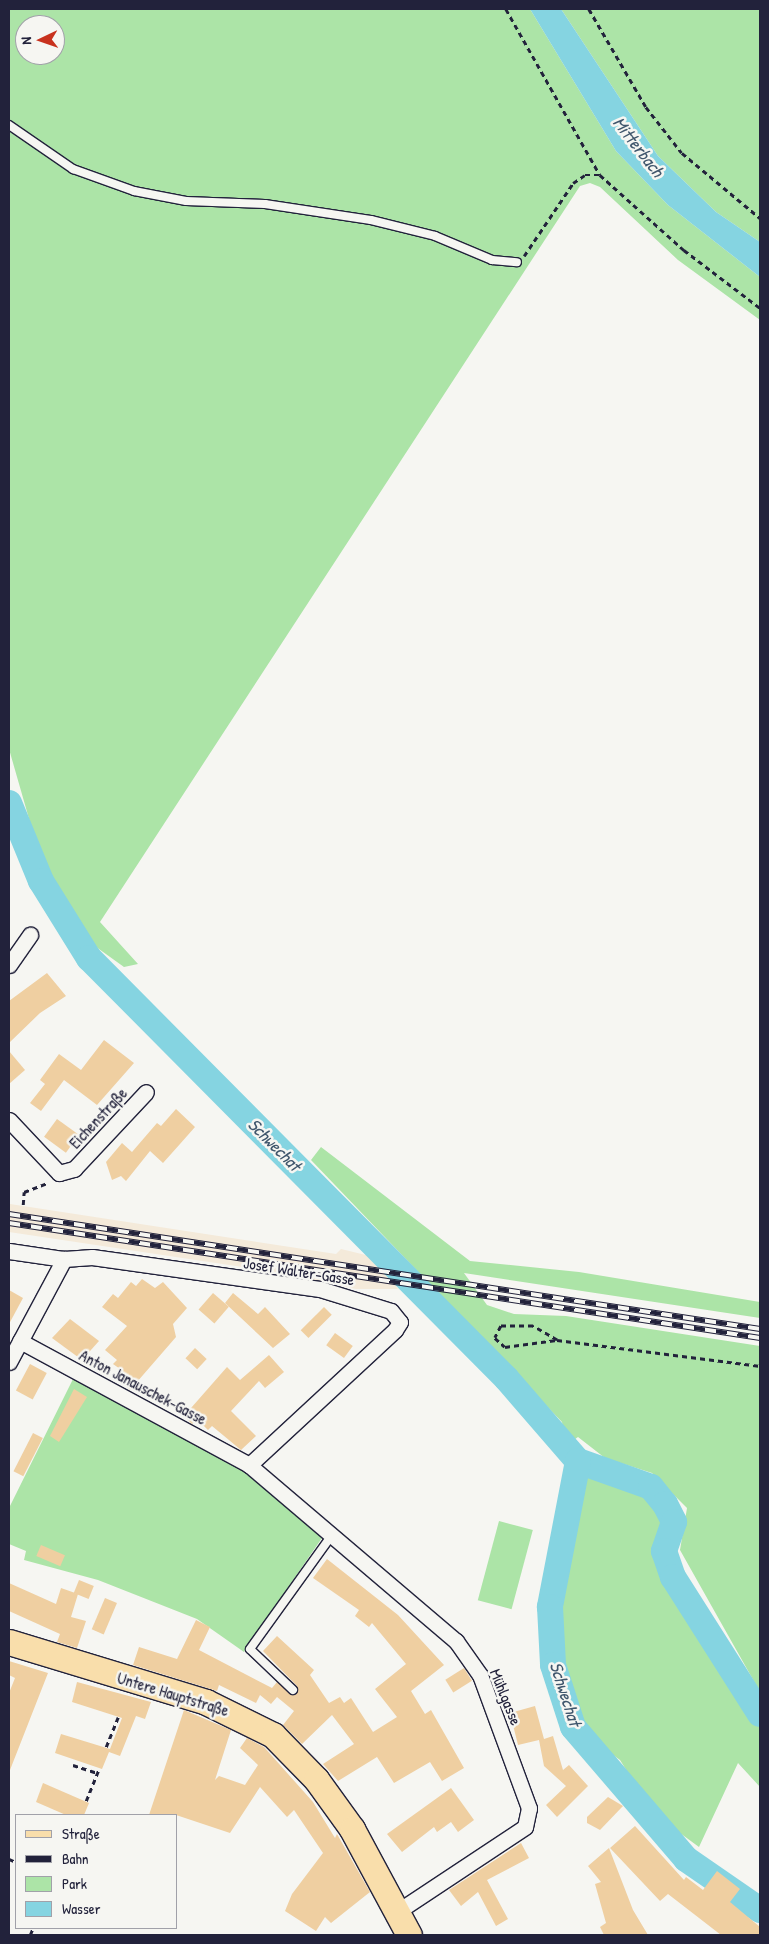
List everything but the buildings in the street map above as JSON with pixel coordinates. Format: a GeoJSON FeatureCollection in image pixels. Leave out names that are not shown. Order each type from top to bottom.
{"type":"FeatureCollection","features":[{"type":"Feature","properties":{"kind":"main road","name":"Untere Hauptstraße"},"geometry":{"type":"LineString","coordinates":[[9,1642],[206,1702],[273,1735],[316,1779],[352,1829],[410,1935]]}},
{"type":"Feature","properties":{"kind":"street"},"geometry":{"type":"LineString","coordinates":[[9,965],[30,935]]}},
{"type":"Feature","properties":{"kind":"street","name":"Eichenstraße"},"geometry":{"type":"LineString","coordinates":[[59,1173],[74,1169],[146,1092]]}},
{"type":"Feature","properties":{"kind":"street"},"geometry":{"type":"LineString","coordinates":[[9,1120],[59,1173]]}},
{"type":"Feature","properties":{"kind":"street","name":"Josef Walter-Gasse"},"geometry":{"type":"LineString","coordinates":[[9,1251],[64,1259],[92,1257],[320,1290],[391,1311],[400,1322],[395,1330],[250,1465]]}},
{"type":"Feature","properties":{"kind":"street"},"geometry":{"type":"LineString","coordinates":[[9,1362],[64,1259]]}},
{"type":"Feature","properties":{"kind":"street","name":"Anton Janauschek-Gasse"},"geometry":{"type":"LineString","coordinates":[[20,1341],[250,1465]]}},
{"type":"Feature","properties":{"kind":"street","name":"Mühlgasse"},"geometry":{"type":"LineString","coordinates":[[250,1465],[333,1533],[456,1641],[480,1675],[529,1808],[525,1827],[398,1911]]}},
{"type":"Feature","properties":{"kind":"lane"},"geometry":{"type":"LineString","coordinates":[[9,126],[73,169],[134,191],[186,201],[265,204],[372,220],[435,236],[492,260],[517,262]]}},
{"type":"Feature","properties":{"kind":"lane"},"geometry":{"type":"LineString","coordinates":[[293,1690],[250,1649],[333,1533]]}},
{"type":"Feature","properties":{"kind":"path"},"geometry":{"type":"LineString","coordinates":[[506,9],[600,175],[684,250],[760,308]]}},
{"type":"Feature","properties":{"kind":"path"},"geometry":{"type":"LineString","coordinates":[[589,9],[646,107],[682,153],[760,218]]}},
{"type":"Feature","properties":{"kind":"path"},"geometry":{"type":"LineString","coordinates":[[517,262],[572,183],[585,175],[600,175]]}},
{"type":"Feature","properties":{"kind":"path"},"geometry":{"type":"LineString","coordinates":[[23,1205],[24,1192],[47,1184],[59,1173]]}},
{"type":"Feature","properties":{"kind":"path"},"geometry":{"type":"LineString","coordinates":[[557,1340],[533,1326],[501,1326],[495,1338],[505,1347],[557,1340],[760,1366]]}},
{"type":"Feature","properties":{"kind":"path"},"geometry":{"type":"LineString","coordinates":[[106,1747],[118,1717]]}},
{"type":"Feature","properties":{"kind":"path"},"geometry":{"type":"LineString","coordinates":[[73,1765],[96,1774]]}},
{"type":"Feature","properties":{"kind":"path"},"geometry":{"type":"LineString","coordinates":[[86,1801],[99,1768]]}},
{"type":"Feature","properties":{"kind":"shaded area"},"geometry":{"type":"Polygon","coordinates":[[[10,1204],[336,1254],[341,1249],[374,1257],[398,1289],[356,1289],[289,1274],[9,1232],[10,1204]]]}},
{"type":"Feature","properties":{"kind":"green space"},"geometry":{"type":"Polygon","coordinates":[[[9,9],[530,9],[616,151],[668,205],[760,277],[760,320],[678,260],[600,187],[590,183],[580,186],[100,922],[138,964],[124,967],[78,934],[44,871],[9,749],[9,9]]]}},
{"type":"Feature","properties":{"kind":"green space"},"geometry":{"type":"Polygon","coordinates":[[[561,9],[760,9],[760,242],[716,212],[658,156],[561,9]]]}},
{"type":"Feature","properties":{"kind":"green space"},"geometry":{"type":"Polygon","coordinates":[[[321,1147],[470,1261],[579,1272],[760,1302],[760,1318],[464,1273],[487,1305],[514,1314],[566,1316],[760,1346],[760,1692],[680,1550],[687,1508],[652,1473],[605,1458],[578,1437],[571,1442],[564,1436],[562,1422],[311,1160],[321,1147]]]}},
{"type":"Feature","properties":{"kind":"green space"},"geometry":{"type":"Polygon","coordinates":[[[74,1377],[260,1478],[326,1532],[244,1652],[197,1619],[98,1580],[24,1560],[26,1551],[9,1544],[9,1508],[74,1377]]]}},
{"type":"Feature","properties":{"kind":"green space"},"geometry":{"type":"Polygon","coordinates":[[[581,1471],[649,1489],[678,1526],[674,1556],[760,1697],[760,1787],[738,1763],[699,1847],[654,1814],[620,1760],[579,1730],[557,1664],[553,1607],[581,1471]]]}},
{"type":"Feature","properties":{"kind":"green space"},"geometry":{"type":"Polygon","coordinates":[[[499,1521],[533,1530],[512,1609],[478,1600],[499,1521]]]}},
{"type":"Feature","properties":{"kind":"water","name":"Mitterbach"},"geometry":{"type":"Polygon","coordinates":[[[530,9],[561,9],[658,156],[716,212],[760,242],[760,277],[668,205],[616,151],[530,9]]]}},
{"type":"Feature","properties":{"kind":"waterway","name":"Schwechat"},"geometry":{"type":"LineString","coordinates":[[9,803],[41,881],[89,958],[506,1378],[578,1461],[651,1487],[665,1504],[674,1522],[664,1551],[673,1577],[760,1714]]}},
{"type":"Feature","properties":{"kind":"waterway","name":"Schwechat"},"geometry":{"type":"LineString","coordinates":[[578,1461],[550,1607],[553,1665],[573,1727],[686,1859],[760,1910]]}},
{"type":"Feature","properties":{"kind":"railway"},"geometry":{"type":"LineString","coordinates":[[9,1214],[760,1329]]}},
{"type":"Feature","properties":{"kind":"railway"},"geometry":{"type":"LineString","coordinates":[[9,1223],[760,1338]]}}]}
